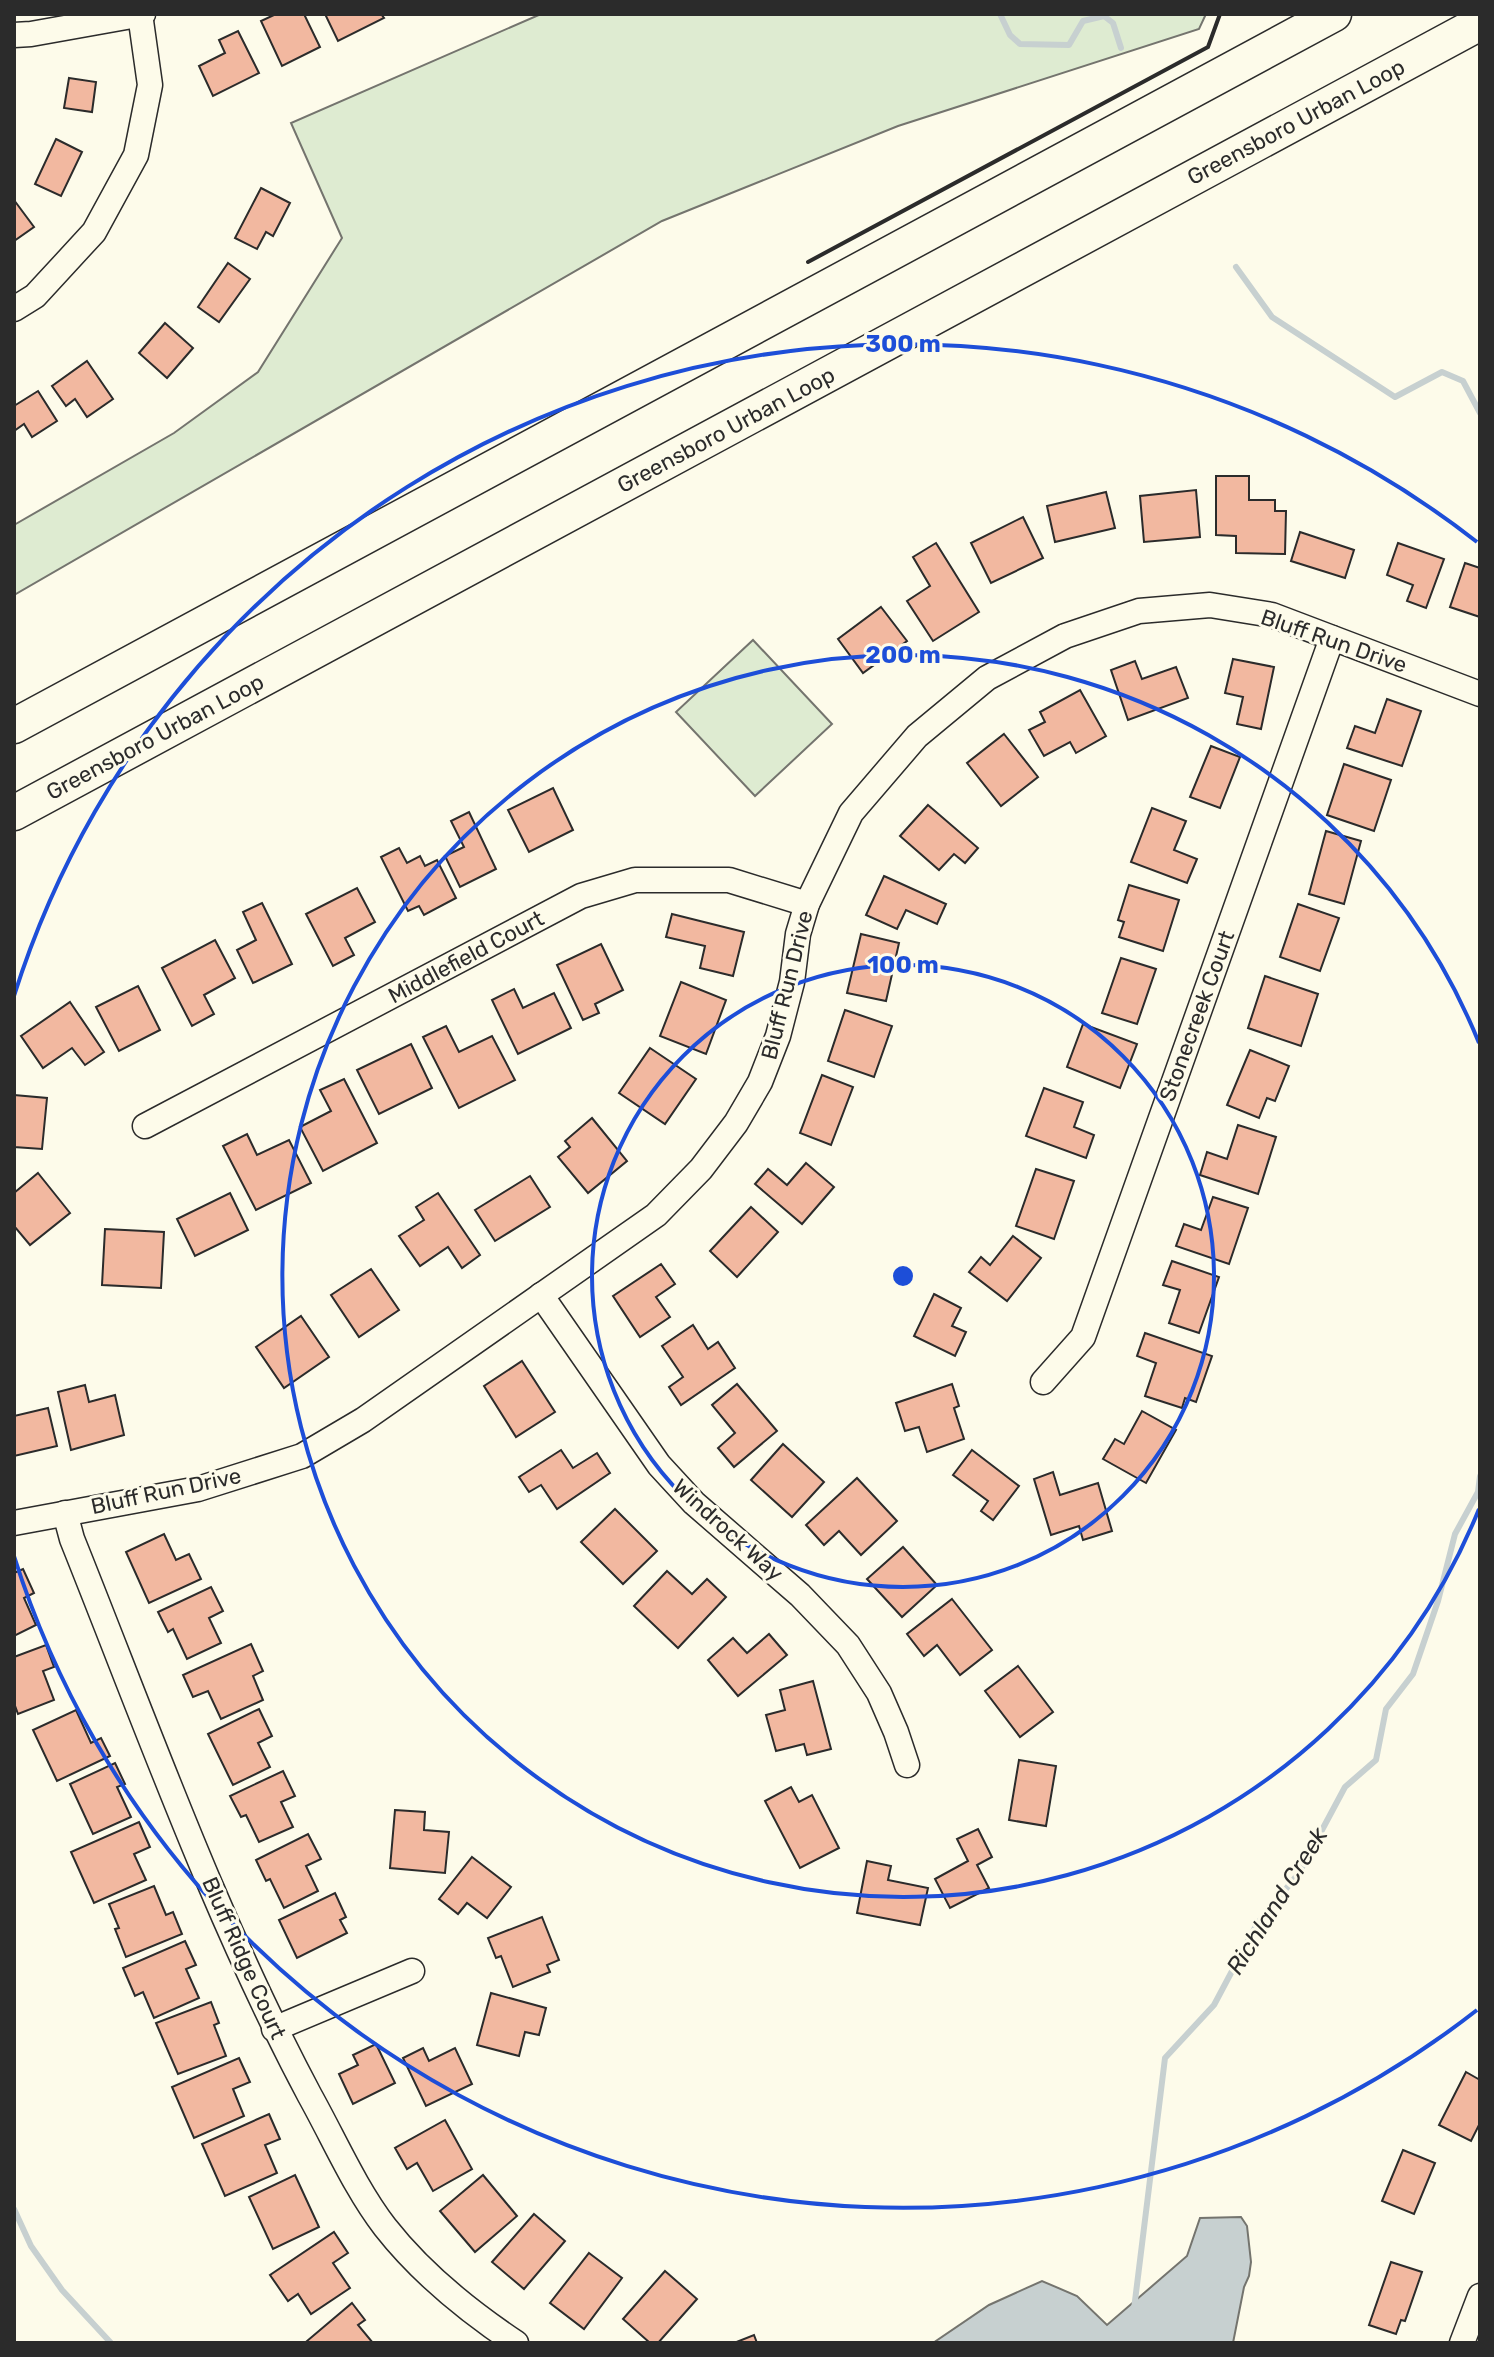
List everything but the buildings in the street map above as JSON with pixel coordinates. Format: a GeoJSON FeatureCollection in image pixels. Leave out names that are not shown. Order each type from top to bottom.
{"type":"FeatureCollection","features":[{"type":"Feature","properties":{"kind":"highway"},"geometry":{"type":"LineString","coordinates":[[14,726],[1334,14]]}},
{"type":"Feature","properties":{"kind":"highway","name":"Greensboro Urban Loop"},"geometry":{"type":"LineString","coordinates":[[14,813],[1480,23]]}},
{"type":"Feature","properties":{"kind":"street"},"geometry":{"type":"LineString","coordinates":[[14,35],[141,14],[150,85],[136,155],[94,232],[35,296],[14,309]]}},
{"type":"Feature","properties":{"kind":"street","name":"Bluff Run Drive"},"geometry":{"type":"LineString","coordinates":[[14,1523],[198,1489],[302,1456],[363,1420],[656,1215],[701,1169],[736,1123],[760,1082],[778,1036],[807,904],[851,813],[917,736],[987,678],[1065,636],[1139,611],[1210,605],[1272,615],[1480,694]]}},
{"type":"Feature","properties":{"kind":"street","name":"Stonecreek Court"},"geometry":{"type":"LineString","coordinates":[[1043,1382],[1083,1337],[1332,638]]}},
{"type":"Feature","properties":{"kind":"street","name":"Middlefield Court"},"geometry":{"type":"LineString","coordinates":[[145,1126],[581,896],[635,880],[729,880],[807,904]]}},
{"type":"Feature","properties":{"kind":"street","name":"Windrock Way"},"geometry":{"type":"LineString","coordinates":[[541,1295],[659,1465],[694,1503],[800,1595],[848,1645],[879,1693],[907,1765]]}},
{"type":"Feature","properties":{"kind":"street","name":"Bluff Ridge Court"},"geometry":{"type":"LineString","coordinates":[[65,1513],[72,1539],[201,1862],[274,2029],[355,2179],[385,2226],[420,2267],[483,2321],[516,2343]]}},
{"type":"Feature","properties":{"kind":"street"},"geometry":{"type":"LineString","coordinates":[[274,2029],[412,1971]]}},
{"type":"Feature","properties":{"kind":"street"},"geometry":{"type":"LineString","coordinates":[[1462,2343],[1480,2296]]}},
{"type":"Feature","properties":{"kind":"green space"},"geometry":{"type":"Polygon","coordinates":[[[541,14],[1206,14],[1199,29],[898,126],[662,221],[14,595],[14,525],[174,433],[258,372],[342,238],[291,123],[541,14]]]}},
{"type":"Feature","properties":{"kind":"green space"},"geometry":{"type":"Polygon","coordinates":[[[753,640],[832,724],[755,796],[676,712],[753,640]]]}},
{"type":"Feature","properties":{"kind":"shaded area"},"geometry":{"type":"Polygon","coordinates":[[[1241,2217],[1247,2226],[1251,2262],[1233,2343],[933,2343],[989,2305],[1042,2281],[1077,2296],[1107,2325],[1187,2256],[1200,2218],[1241,2217]]]}},
{"type":"Feature","properties":{"kind":"waterway"},"geometry":{"type":"LineString","coordinates":[[1000,14],[1010,35],[1020,44],[1069,45],[1083,21],[1104,16],[1113,23],[1121,48]]}},
{"type":"Feature","properties":{"kind":"waterway"},"geometry":{"type":"LineString","coordinates":[[1236,267],[1272,317],[1395,397],[1442,372],[1463,381],[1480,413]]}},
{"type":"Feature","properties":{"kind":"waterway","name":"Richland Creek"},"geometry":{"type":"LineString","coordinates":[[1134,2309],[1165,2058],[1214,2005],[1257,1924],[1299,1873],[1345,1787],[1376,1760],[1386,1709],[1413,1674],[1438,1601],[1455,1534],[1478,1492],[1480,1476]]}},
{"type":"Feature","properties":{"kind":"waterway"},"geometry":{"type":"LineString","coordinates":[[14,2209],[31,2246],[62,2290],[111,2343]]}},
{"type":"Feature","properties":{"kind":"wall"},"geometry":{"type":"LineString","coordinates":[[808,262],[1208,47],[1220,14]]}}]}
